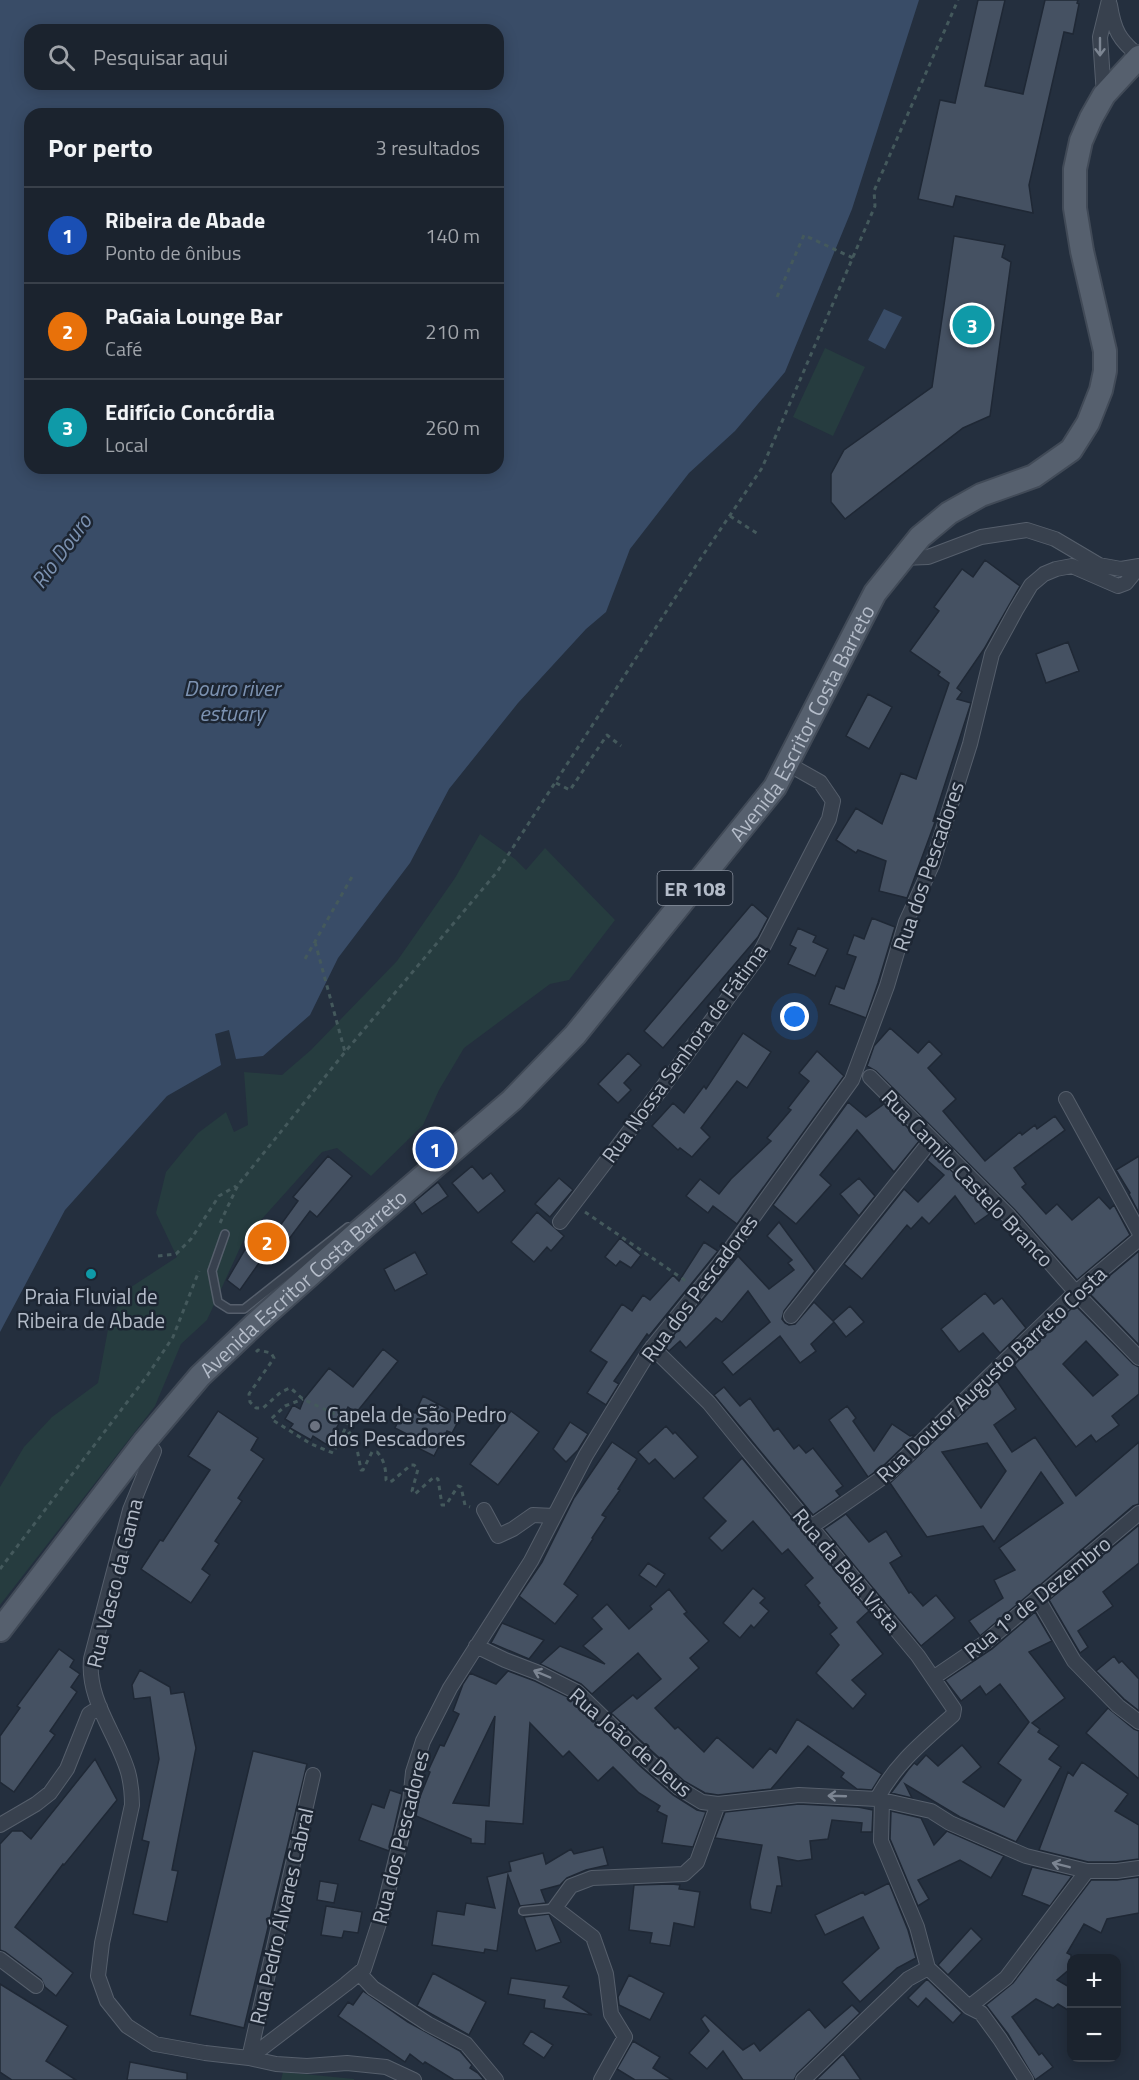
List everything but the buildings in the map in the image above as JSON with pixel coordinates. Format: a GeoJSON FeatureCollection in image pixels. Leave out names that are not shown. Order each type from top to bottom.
{"type":"FeatureCollection","features":[{"type":"Feature","properties":{"kind":"main road","name":"Avenida Escritor Costa Barreto"},"geometry":{"type":"LineString","coordinates":[[0,1630],[145,1441],[200,1376],[362,1220],[512,1100],[575,1035],[775,788],[875,592],[920,537],[949,513],[981,495],[1034,476],[1055,464],[1071,450],[1088,423],[1101,390],[1105,371],[1105,351],[1082,251],[1075,207],[1075,169],[1088,125],[1104,95],[1139,56]]}},
{"type":"Feature","properties":{"kind":"street"},"geometry":{"type":"LineString","coordinates":[[1109,0],[1117,33],[1125,45],[1139,56]]}},
{"type":"Feature","properties":{"kind":"street"},"geometry":{"type":"LineString","coordinates":[[1104,95],[1100,37],[1109,0]]}},
{"type":"Feature","properties":{"kind":"street"},"geometry":{"type":"LineString","coordinates":[[902,558],[928,557],[981,537],[1027,530],[1056,539],[1099,565],[1120,569],[1139,566]]}},
{"type":"Feature","properties":{"kind":"street","name":"Rua dos Pescadores"},"geometry":{"type":"LineString","coordinates":[[249,2058],[364,1969],[384,1908],[410,1802],[413,1772],[423,1741],[450,1688],[531,1561],[586,1455],[652,1347],[721,1262],[852,1080],[906,922],[932,865],[970,744],[992,654],[1016,610],[1031,585],[1044,574],[1056,569],[1072,566],[1118,586],[1126,583],[1139,566]]}},
{"type":"Feature","properties":{"kind":"street","name":"Rua Nossa Senhora de Fátima"},"geometry":{"type":"LineString","coordinates":[[560,1222],[758,957],[829,819],[833,801],[820,782],[788,764]]}},
{"type":"Feature","properties":{"kind":"street","name":"Rua Camilo Castelo Branco"},"geometry":{"type":"LineString","coordinates":[[870,1077],[1009,1216],[1076,1292],[1139,1358]]}},
{"type":"Feature","properties":{"kind":"street"},"geometry":{"type":"LineString","coordinates":[[1066,1099],[1139,1232]]}},
{"type":"Feature","properties":{"kind":"street"},"geometry":{"type":"LineString","coordinates":[[791,1316],[932,1138]]}},
{"type":"Feature","properties":{"kind":"street","name":"Rua Doutor Augusto Barreto Costa"},"geometry":{"type":"LineString","coordinates":[[811,1527],[889,1473],[1076,1292],[1139,1239]]}},
{"type":"Feature","properties":{"kind":"street","name":"Rua da Bela Vista"},"geometry":{"type":"LineString","coordinates":[[652,1347],[709,1403],[918,1656],[954,1709],[952,1715],[904,1758],[883,1787],[879,1799]]}},
{"type":"Feature","properties":{"kind":"street","name":"Rua Vasco da Gama"},"geometry":{"type":"LineString","coordinates":[[145,1441],[154,1451],[130,1510],[91,1659],[89,1675],[100,1707],[128,1771],[132,1805],[102,1943],[98,1976],[107,2001],[127,2026],[155,2044],[276,2064],[307,2066],[347,2063],[386,2067],[414,2080]]}},
{"type":"Feature","properties":{"kind":"street"},"geometry":{"type":"LineString","coordinates":[[484,1510],[498,1536],[533,1515],[554,1516]]}},
{"type":"Feature","properties":{"kind":"street","name":"Rua 1º de Dezembro"},"geometry":{"type":"LineString","coordinates":[[933,1678],[986,1642],[1139,1513]]}},
{"type":"Feature","properties":{"kind":"street"},"geometry":{"type":"LineString","coordinates":[[1038,1599],[1074,1661],[1118,1706],[1139,1722]]}},
{"type":"Feature","properties":{"kind":"street","name":"Rua João de Deus"},"geometry":{"type":"LineString","coordinates":[[476,1646],[561,1682],[576,1692],[646,1760],[679,1788],[702,1802],[718,1804],[799,1795],[879,1799],[931,1811],[950,1823],[1026,1856],[1087,1871],[1139,1868]]}},
{"type":"Feature","properties":{"kind":"street"},"geometry":{"type":"LineString","coordinates":[[0,1825],[50,1793],[67,1769],[89,1714],[100,1707]]}},
{"type":"Feature","properties":{"kind":"street","name":"Rua Pedro Álvares Cabral"},"geometry":{"type":"LineString","coordinates":[[249,2058],[314,1774]]}},
{"type":"Feature","properties":{"kind":"street"},"geometry":{"type":"LineString","coordinates":[[879,1799],[881,1841],[916,1927],[928,1968],[969,2007],[981,2013],[1026,2080]]}},
{"type":"Feature","properties":{"kind":"street"},"geometry":{"type":"LineString","coordinates":[[601,2080],[625,2037],[611,2014],[606,1974],[593,1937],[555,1908],[571,1886],[592,1878],[684,1874],[697,1862],[718,1804]]}},
{"type":"Feature","properties":{"kind":"street"},"geometry":{"type":"LineString","coordinates":[[969,2007],[1006,1978],[1087,1871]]}},
{"type":"Feature","properties":{"kind":"street"},"geometry":{"type":"LineString","coordinates":[[0,1959],[36,1986]]}},
{"type":"Feature","properties":{"kind":"street"},"geometry":{"type":"LineString","coordinates":[[803,2080],[908,1979],[928,1968]]}},
{"type":"Feature","properties":{"kind":"street"},"geometry":{"type":"LineString","coordinates":[[359,1973],[374,1988],[419,2018],[466,2044],[496,2080]]}},
{"type":"Feature","properties":{"kind":"lane"},"geometry":{"type":"LineString","coordinates":[[225,1234],[212,1271],[218,1302],[229,1309],[244,1309],[362,1220]]}},
{"type":"Feature","properties":{"kind":"lane"},"geometry":{"type":"LineString","coordinates":[[522,1911],[555,1908]]}},
{"type":"Feature","properties":{"kind":"path"},"geometry":{"type":"LineString","coordinates":[[216,1230],[238,1185],[345,1052],[497,872],[762,468],[875,206],[874,191],[958,0]]}},
{"type":"Feature","properties":{"kind":"path"},"geometry":{"type":"LineString","coordinates":[[777,297],[804,235],[853,258]]}},
{"type":"Feature","properties":{"kind":"path"},"geometry":{"type":"LineString","coordinates":[[730,516],[758,534]]}},
{"type":"Feature","properties":{"kind":"path"},"geometry":{"type":"LineString","coordinates":[[556,783],[570,790],[607,735],[621,746]]}},
{"type":"Feature","properties":{"kind":"path"},"geometry":{"type":"LineString","coordinates":[[305,959],[353,875]]}},
{"type":"Feature","properties":{"kind":"path"},"geometry":{"type":"LineString","coordinates":[[315,942],[345,1052]]}},
{"type":"Feature","properties":{"kind":"path"},"geometry":{"type":"LineString","coordinates":[[158,1256],[176,1254],[191,1239],[219,1196],[238,1185]]}},
{"type":"Feature","properties":{"kind":"path"},"geometry":{"type":"LineString","coordinates":[[574,1204],[698,1290]]}},
{"type":"Feature","properties":{"kind":"path"},"geometry":{"type":"LineString","coordinates":[[0,1569],[147,1376],[173,1337],[200,1269]]}},
{"type":"Feature","properties":{"kind":"path"},"geometry":{"type":"LineString","coordinates":[[253,1347],[252,1352],[258,1350],[271,1353],[274,1358],[249,1394],[250,1401],[256,1408],[263,1408],[281,1392],[290,1388],[303,1399],[325,1408],[348,1423],[333,1453],[311,1444],[271,1419],[285,1406],[303,1399]]}},
{"type":"Feature","properties":{"kind":"path"},"geometry":{"type":"LineString","coordinates":[[339,1442],[351,1432],[354,1433],[361,1470],[372,1452],[377,1452],[382,1457],[388,1482],[414,1465],[418,1469],[413,1493],[418,1492],[433,1477],[436,1477],[442,1506],[446,1504],[458,1486],[463,1490],[465,1506],[470,1507],[478,1498],[483,1502],[484,1510]]}},
{"type":"Feature","properties":{"kind":"green space"},"geometry":{"type":"Polygon","coordinates":[[[825,348],[865,367],[833,436],[793,417],[825,348]]]}},
{"type":"Feature","properties":{"kind":"green space"},"geometry":{"type":"Polygon","coordinates":[[[480,834],[515,859],[526,870],[545,848],[615,920],[569,980],[550,984],[464,1048],[439,1090],[423,1125],[371,1176],[337,1148],[322,1152],[244,1239],[207,1320],[181,1344],[155,1406],[0,1605],[0,1487],[24,1447],[52,1417],[98,1383],[109,1324],[125,1291],[177,1257],[156,1213],[166,1172],[198,1133],[226,1112],[234,1132],[248,1125],[244,1072],[282,1075],[311,1050],[397,961],[455,878],[480,834]]]}},
{"type":"Feature","properties":{"kind":"green space"},"geometry":{"type":"Polygon","coordinates":[[[283,2072],[354,2079],[354,2080],[281,2080],[283,2072]]]}},
{"type":"Feature","properties":{"kind":"water","name":"Douro river estuary"},"geometry":{"type":"Polygon","coordinates":[[[0,0],[919,0],[852,209],[785,372],[735,431],[689,473],[630,549],[606,612],[586,629],[518,703],[449,789],[410,863],[338,958],[310,1015],[263,1056],[236,1059],[229,1030],[215,1034],[221,1065],[167,1096],[65,1210],[0,1332],[0,0]]]}},
{"type":"Feature","properties":{"kind":"water"},"geometry":{"type":"Polygon","coordinates":[[[884,309],[902,317],[885,349],[868,340],[884,309]]]}},
{"type":"Feature","properties":{"kind":"place","name":"Edifício Concórdia"},"geometry":{"type":"Point","coordinates":[972,325]}},
{"type":"Feature","properties":{"kind":"place","name":"Ribeira de Abade"},"geometry":{"type":"Point","coordinates":[435,1149]}},
{"type":"Feature","properties":{"kind":"place","name":"PaGaia Lounge Bar"},"geometry":{"type":"Point","coordinates":[267,1242]}},
{"type":"Feature","properties":{"kind":"place","name":"Praia Fluvial de Ribeira de Abade"},"geometry":{"type":"Point","coordinates":[91,1274]}},
{"type":"Feature","properties":{"kind":"place","name":"Capela de São Pedro dos Pescadores"},"geometry":{"type":"Point","coordinates":[315,1426]}},
{"type":"Feature","properties":{"kind":"water label","name":"Rio Douro"},"geometry":{"type":"Point","coordinates":[61,551]}}]}
